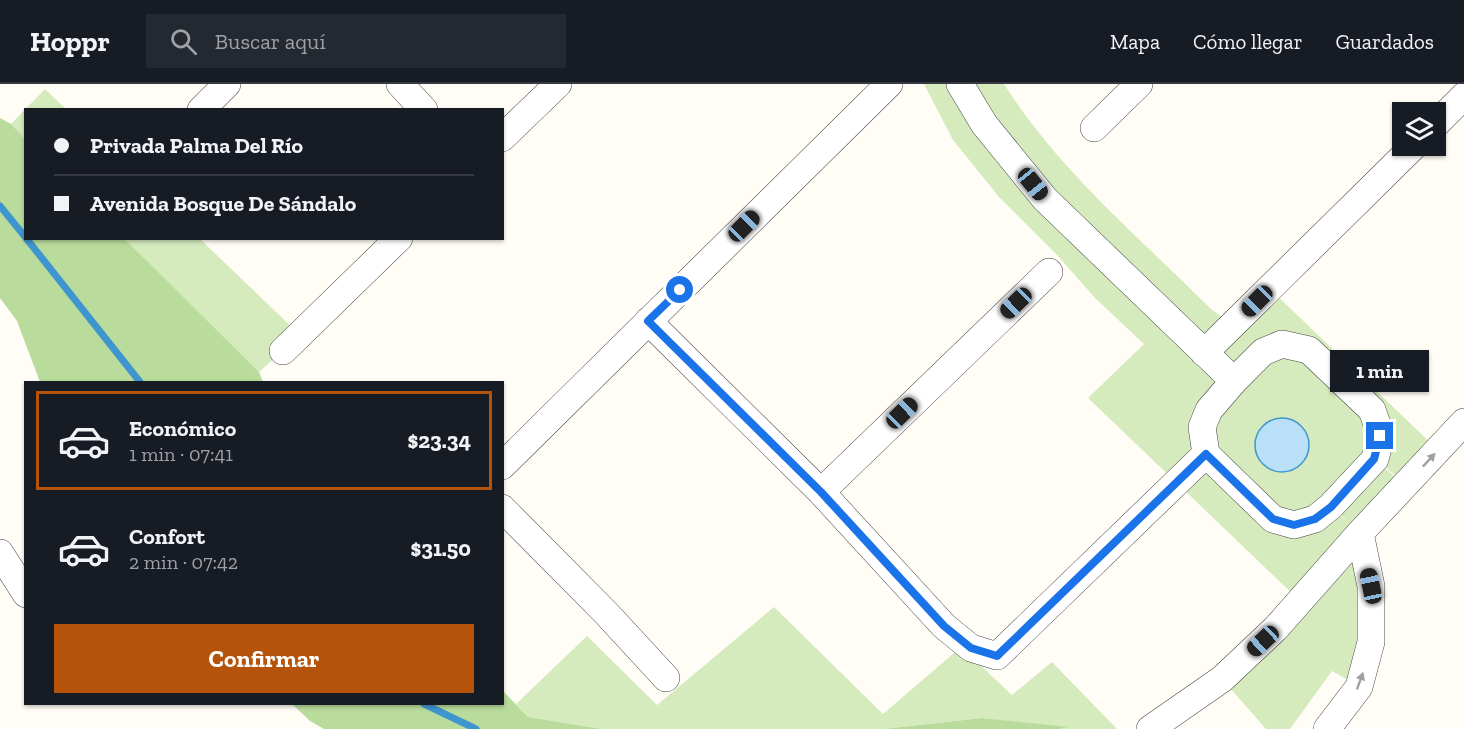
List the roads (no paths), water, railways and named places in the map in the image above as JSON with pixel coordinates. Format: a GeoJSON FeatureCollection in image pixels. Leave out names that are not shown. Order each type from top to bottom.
{"type":"FeatureCollection","features":[{"type":"Feature","properties":{"kind":"street"},"geometry":{"type":"LineString","coordinates":[[203,108],[227,84]]}},
{"type":"Feature","properties":{"kind":"street"},"geometry":{"type":"LineString","coordinates":[[400,84],[422,108]]}},
{"type":"Feature","properties":{"kind":"street"},"geometry":{"type":"LineString","coordinates":[[504,136],[558,84]]}},
{"type":"Feature","properties":{"kind":"street"},"geometry":{"type":"LineString","coordinates":[[504,464],[889,84]]}},
{"type":"Feature","properties":{"kind":"street"},"geometry":{"type":"LineString","coordinates":[[960,84],[984,124],[1045,200],[1234,381]]}},
{"type":"Feature","properties":{"kind":"street"},"geometry":{"type":"LineString","coordinates":[[1094,128],[1139,84]]}},
{"type":"Feature","properties":{"kind":"street"},"geometry":{"type":"LineString","coordinates":[[1446,114],[1464,96],[1453,84]]}},
{"type":"Feature","properties":{"kind":"street"},"geometry":{"type":"LineString","coordinates":[[1204,353],[1404,156]]}},
{"type":"Feature","properties":{"kind":"street"},"geometry":{"type":"LineString","coordinates":[[283,351],[397,240]]}},
{"type":"Feature","properties":{"kind":"street"},"geometry":{"type":"LineString","coordinates":[[821,492],[1049,272]]}},
{"type":"Feature","properties":{"kind":"street"},"geometry":{"type":"LineString","coordinates":[[648,321],[821,492],[944,626],[971,648],[997,656],[1206,454]]}},
{"type":"Feature","properties":{"kind":"street"},"geometry":{"type":"LineString","coordinates":[[1282,344],[1309,350],[1372,410],[1380,436],[1374,459],[1331,507],[1315,519],[1294,525],[1273,519],[1206,454],[1202,428],[1209,410],[1234,381],[1263,352],[1282,344]]}},
{"type":"Feature","properties":{"kind":"street"},"geometry":{"type":"LineString","coordinates":[[1150,729],[1230,672],[1276,628],[1464,422]]}},
{"type":"Feature","properties":{"kind":"street"},"geometry":{"type":"LineString","coordinates":[[1374,459],[1406,485]]}},
{"type":"Feature","properties":{"kind":"street"},"geometry":{"type":"LineString","coordinates":[[1327,729],[1359,687],[1371,642],[1371,586],[1360,534],[1331,507]]}},
{"type":"Feature","properties":{"kind":"street"},"geometry":{"type":"LineString","coordinates":[[504,510],[607,614],[666,678]]}},
{"type":"Feature","properties":{"kind":"street"},"geometry":{"type":"LineString","coordinates":[[0,553],[24,591]]}},
{"type":"Feature","properties":{"kind":"water"},"geometry":{"type":"Polygon","coordinates":[[[1282,418],[1292,420],[1301,426],[1307,435],[1309,445],[1307,455],[1301,464],[1292,470],[1282,472],[1272,470],[1263,464],[1257,455],[1255,445],[1257,435],[1263,426],[1272,420],[1282,418]]]}},
{"type":"Feature","properties":{"kind":"waterway"},"geometry":{"type":"LineString","coordinates":[[0,206],[24,236]]}},
{"type":"Feature","properties":{"kind":"waterway"},"geometry":{"type":"LineString","coordinates":[[28,240],[139,381]]}},
{"type":"Feature","properties":{"kind":"waterway"},"geometry":{"type":"LineString","coordinates":[[426,705],[476,729]]}}]}
